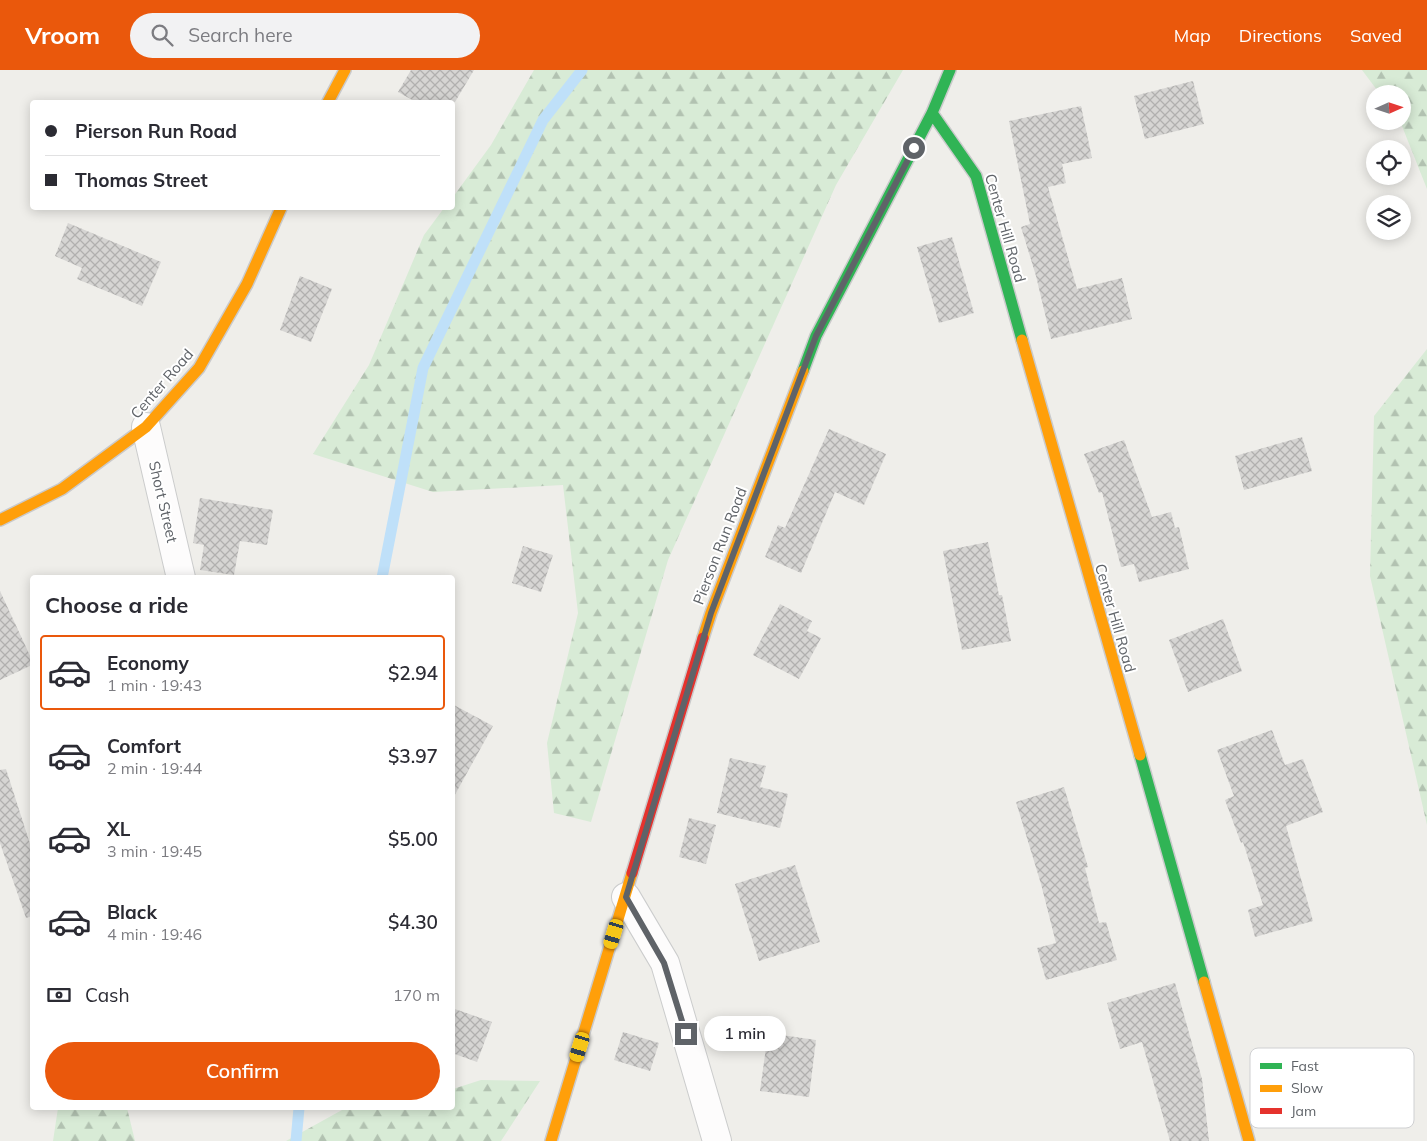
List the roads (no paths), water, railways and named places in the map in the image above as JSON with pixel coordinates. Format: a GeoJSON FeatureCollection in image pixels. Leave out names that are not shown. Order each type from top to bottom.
{"type":"FeatureCollection","features":[{"type":"Feature","properties":{"kind":"street"},"geometry":{"type":"LineString","coordinates":[[329,100],[345,70]]}},
{"type":"Feature","properties":{"kind":"street","name":"Pierson Run Road"},"geometry":{"type":"LineString","coordinates":[[551,1141],[711,613],[816,336],[932,113],[950,70]]}},
{"type":"Feature","properties":{"kind":"street","name":"Center Hill Road"},"geometry":{"type":"LineString","coordinates":[[932,113],[976,176],[1249,1141]]}},
{"type":"Feature","properties":{"kind":"street","name":"Center Road"},"geometry":{"type":"LineString","coordinates":[[0,520],[62,489],[146,427],[199,368],[247,284],[279,210]]}},
{"type":"Feature","properties":{"kind":"street","name":"Short Street"},"geometry":{"type":"LineString","coordinates":[[146,427],[179,575]]}},
{"type":"Feature","properties":{"kind":"street"},"geometry":{"type":"LineString","coordinates":[[626,897],[664,963],[717,1141]]}},
{"type":"Feature","properties":{"kind":"waterway"},"geometry":{"type":"LineString","coordinates":[[383,575],[423,368],[543,120],[582,70]]}},
{"type":"Feature","properties":{"kind":"waterway"},"geometry":{"type":"LineString","coordinates":[[296,1141],[299,1110]]}}]}
